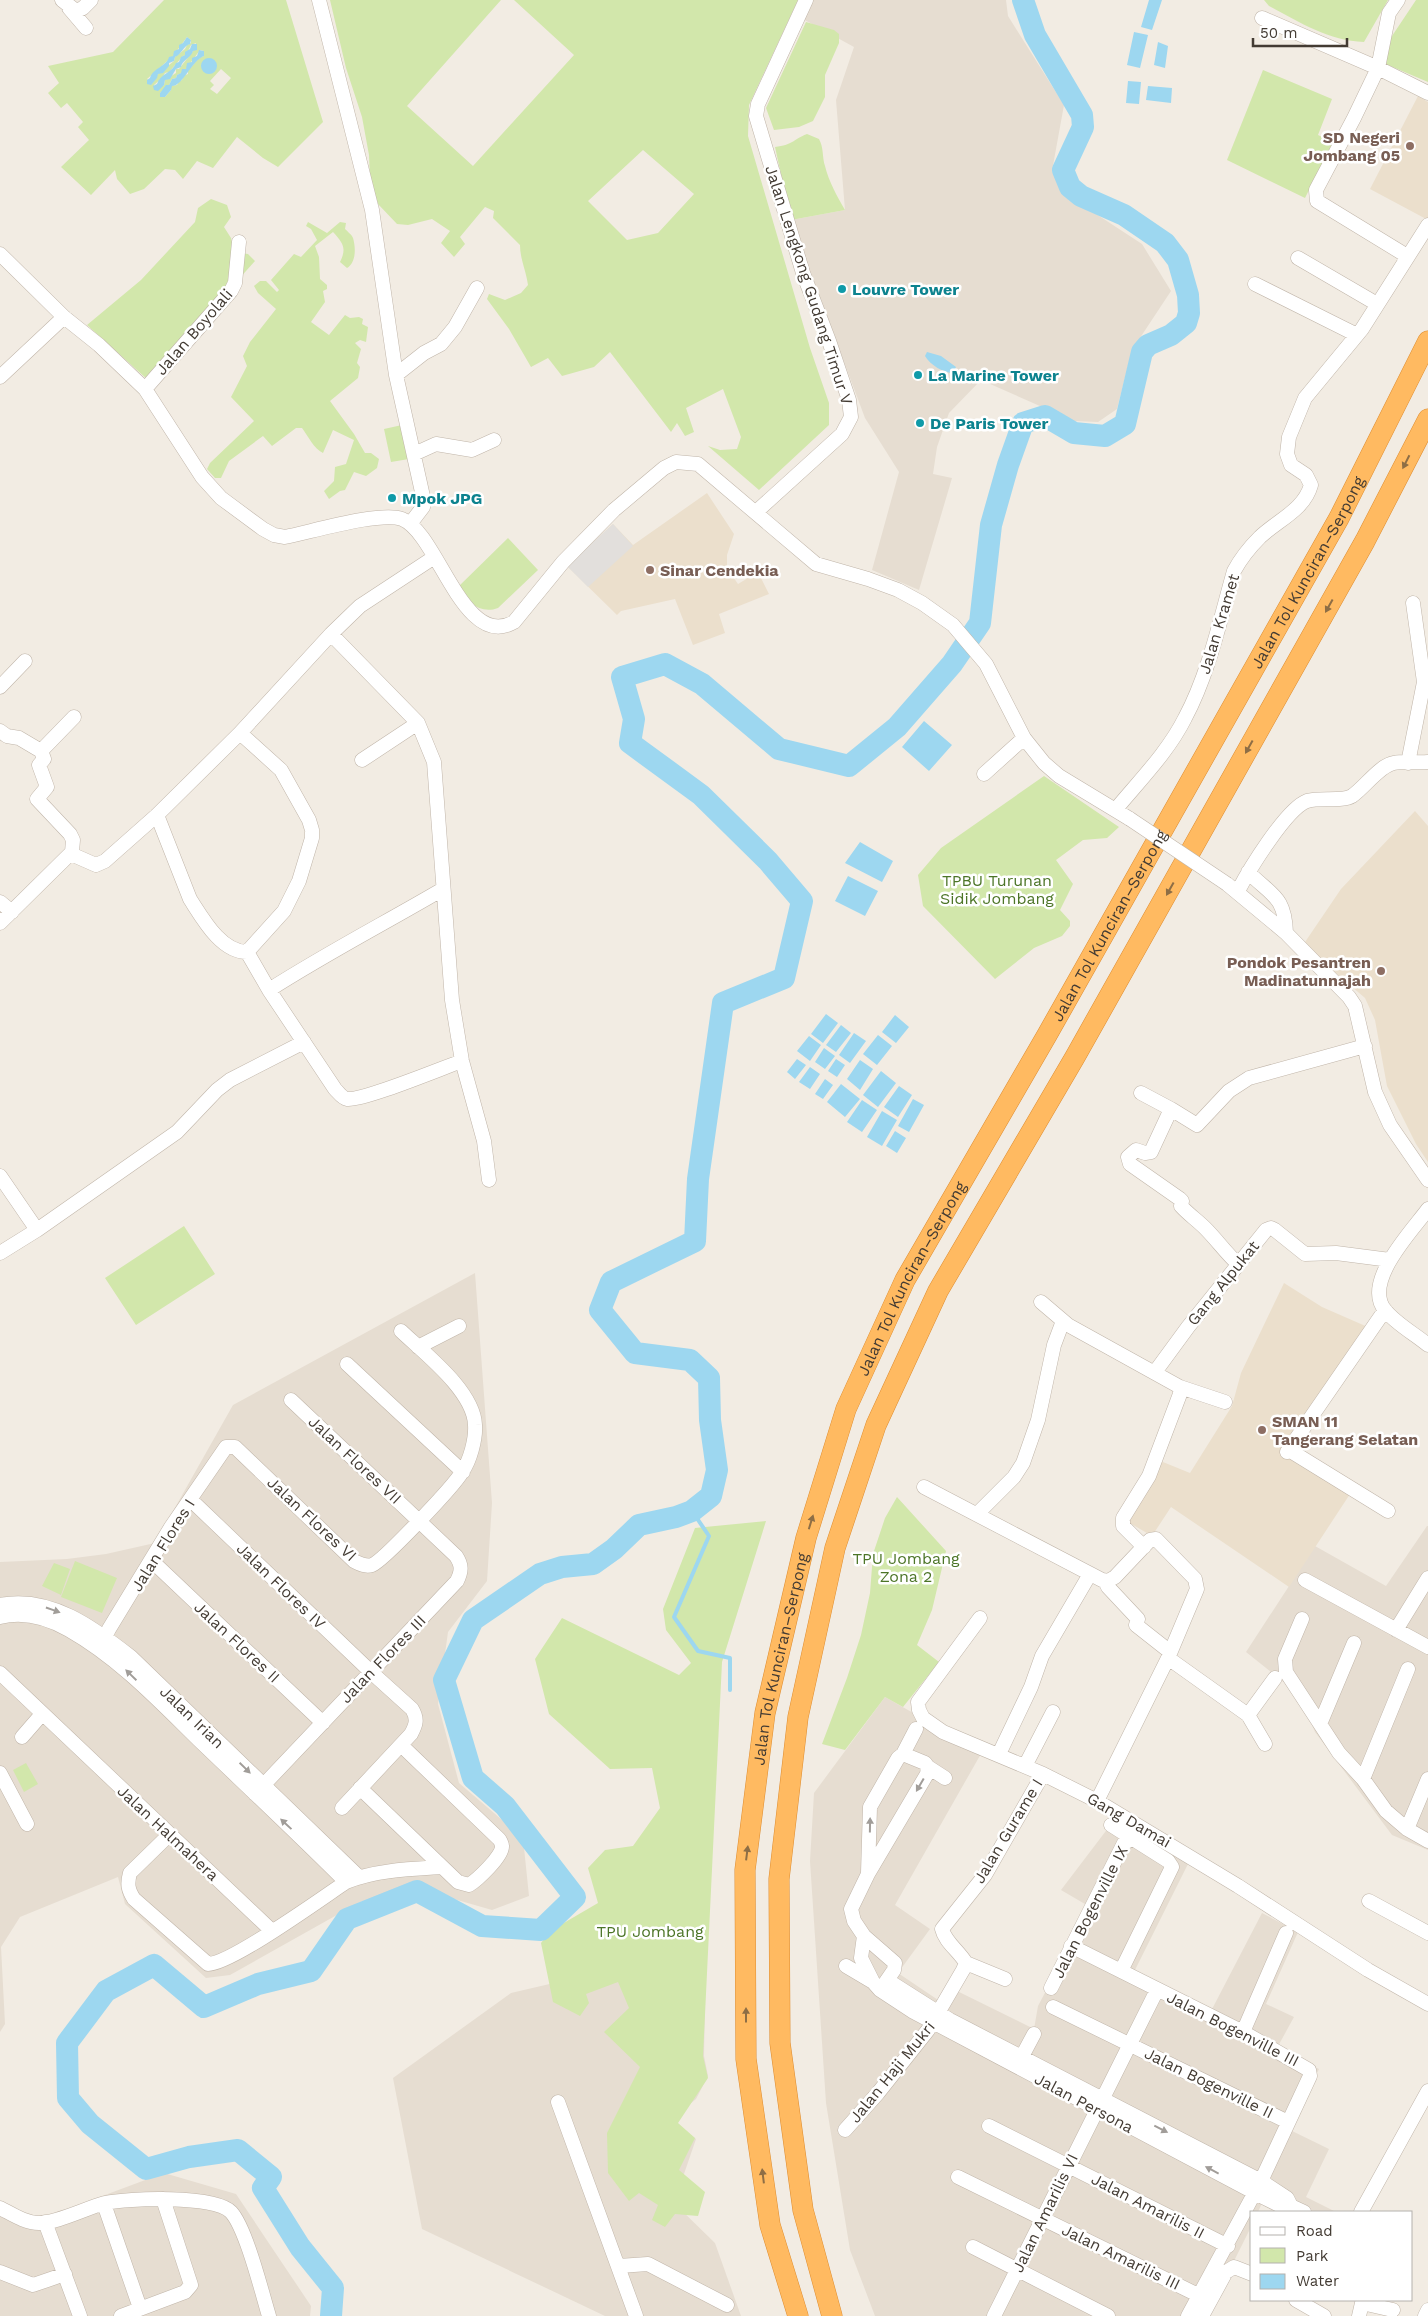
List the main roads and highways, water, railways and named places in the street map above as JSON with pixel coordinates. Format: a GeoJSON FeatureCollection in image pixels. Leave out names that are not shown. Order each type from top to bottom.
{"type":"FeatureCollection","features":[{"type":"Feature","properties":{"kind":"highway","name":"Jalan Tol Kunciran–Serpong"},"geometry":{"type":"LineString","coordinates":[[798,2316],[770,2225],[746,2058],[744,1870],[764,1713],[806,1538],[846,1408],[905,1280],[1047,1035],[1339,518],[1428,340]]}},
{"type":"Feature","properties":{"kind":"highway","name":"Jalan Tol Kunciran–Serpong"},"geometry":{"type":"LineString","coordinates":[[831,2311],[803,2210],[780,2043],[779,1879],[798,1717],[835,1548],[876,1425],[938,1291],[1075,1057],[1366,541],[1428,419]]}},
{"type":"Feature","properties":{"kind":"highway"},"geometry":{"type":"LineString","coordinates":[[770,2225],[784,2316]]}},
{"type":"Feature","properties":{"kind":"water"},"geometry":{"type":"Polygon","coordinates":[[[1149,0],[1162,0],[1152,30],[1141,27],[1149,0]]]}},
{"type":"Feature","properties":{"kind":"water"},"geometry":{"type":"Polygon","coordinates":[[[1134,32],[1148,35],[1140,68],[1127,65],[1134,32]]]}},
{"type":"Feature","properties":{"kind":"water"},"geometry":{"type":"Polygon","coordinates":[[[187,37],[191,40],[190,44],[175,57],[174,61],[169,63],[169,66],[163,73],[158,74],[151,85],[147,84],[147,80],[166,63],[169,57],[173,56],[174,51],[179,49],[179,45],[187,37]]]}},
{"type":"Feature","properties":{"kind":"water"},"geometry":{"type":"Polygon","coordinates":[[[1158,42],[1168,46],[1165,68],[1154,65],[1158,42]]]}},
{"type":"Feature","properties":{"kind":"water"},"geometry":{"type":"Polygon","coordinates":[[[192,44],[197,44],[197,50],[193,51],[181,67],[176,69],[170,79],[165,80],[164,85],[158,91],[154,90],[153,86],[179,62],[192,44]]]}},
{"type":"Feature","properties":{"kind":"water"},"geometry":{"type":"Polygon","coordinates":[[[199,50],[204,51],[204,56],[195,62],[180,82],[172,86],[165,97],[160,97],[160,93],[166,85],[169,85],[172,79],[181,73],[182,69],[186,69],[187,63],[192,62],[192,58],[197,56],[199,50]]]}},
{"type":"Feature","properties":{"kind":"water"},"geometry":{"type":"Polygon","coordinates":[[[206,58],[212,58],[217,63],[215,72],[206,74],[201,69],[201,63],[206,58]]]}},
{"type":"Feature","properties":{"kind":"water"},"geometry":{"type":"Polygon","coordinates":[[[1128,81],[1141,82],[1139,104],[1126,103],[1128,81]]]}},
{"type":"Feature","properties":{"kind":"water"},"geometry":{"type":"Polygon","coordinates":[[[1148,86],[1172,88],[1171,103],[1146,100],[1148,86]]]}},
{"type":"Feature","properties":{"kind":"water"},"geometry":{"type":"Polygon","coordinates":[[[927,352],[941,356],[956,367],[953,373],[946,372],[934,365],[925,356],[927,352]]]}},
{"type":"Feature","properties":{"kind":"water"},"geometry":{"type":"Polygon","coordinates":[[[924,721],[952,745],[929,771],[902,747],[924,721]]]}},
{"type":"Feature","properties":{"kind":"water"},"geometry":{"type":"Polygon","coordinates":[[[860,842],[893,861],[882,882],[845,863],[860,842]]]}},
{"type":"Feature","properties":{"kind":"water"},"geometry":{"type":"Polygon","coordinates":[[[848,876],[878,891],[865,916],[835,901],[848,876]]]}},
{"type":"Feature","properties":{"kind":"water"},"geometry":{"type":"Polygon","coordinates":[[[826,1014],[838,1023],[823,1043],[811,1034],[826,1014]]]}},
{"type":"Feature","properties":{"kind":"water"},"geometry":{"type":"Polygon","coordinates":[[[895,1015],[909,1027],[896,1043],[882,1032],[895,1015]]]}},
{"type":"Feature","properties":{"kind":"water"},"geometry":{"type":"Polygon","coordinates":[[[841,1025],[851,1033],[836,1052],[826,1045],[841,1025]]]}},
{"type":"Feature","properties":{"kind":"water"},"geometry":{"type":"Polygon","coordinates":[[[854,1033],[866,1041],[850,1063],[839,1055],[854,1033]]]}},
{"type":"Feature","properties":{"kind":"water"},"geometry":{"type":"Polygon","coordinates":[[[878,1035],[892,1046],[877,1065],[863,1054],[878,1035]]]}},
{"type":"Feature","properties":{"kind":"water"},"geometry":{"type":"Polygon","coordinates":[[[809,1036],[821,1045],[810,1061],[797,1051],[809,1036]]]}},
{"type":"Feature","properties":{"kind":"water"},"geometry":{"type":"Polygon","coordinates":[[[824,1048],[835,1056],[825,1069],[815,1062],[824,1048]]]}},
{"type":"Feature","properties":{"kind":"water"},"geometry":{"type":"Polygon","coordinates":[[[797,1059],[806,1065],[795,1079],[787,1072],[797,1059]]]}},
{"type":"Feature","properties":{"kind":"water"},"geometry":{"type":"Polygon","coordinates":[[[836,1059],[845,1065],[837,1077],[828,1071],[836,1059]]]}},
{"type":"Feature","properties":{"kind":"water"},"geometry":{"type":"Polygon","coordinates":[[[860,1060],[873,1069],[860,1090],[847,1079],[860,1060]]]}},
{"type":"Feature","properties":{"kind":"water"},"geometry":{"type":"Polygon","coordinates":[[[810,1067],[820,1074],[810,1089],[799,1082],[810,1067]]]}},
{"type":"Feature","properties":{"kind":"water"},"geometry":{"type":"Polygon","coordinates":[[[881,1071],[896,1083],[878,1107],[863,1095],[881,1071]]]}},
{"type":"Feature","properties":{"kind":"water"},"geometry":{"type":"Polygon","coordinates":[[[825,1079],[833,1085],[823,1099],[815,1094],[825,1079]]]}},
{"type":"Feature","properties":{"kind":"water"},"geometry":{"type":"Polygon","coordinates":[[[841,1084],[860,1099],[845,1117],[827,1102],[841,1084]]]}},
{"type":"Feature","properties":{"kind":"water"},"geometry":{"type":"Polygon","coordinates":[[[899,1086],[912,1095],[898,1117],[884,1107],[899,1086]]]}},
{"type":"Feature","properties":{"kind":"water"},"geometry":{"type":"Polygon","coordinates":[[[913,1099],[924,1105],[909,1132],[898,1126],[913,1099]]]}},
{"type":"Feature","properties":{"kind":"water"},"geometry":{"type":"Polygon","coordinates":[[[862,1100],[877,1110],[862,1132],[847,1122],[862,1100]]]}},
{"type":"Feature","properties":{"kind":"water"},"geometry":{"type":"Polygon","coordinates":[[[882,1111],[897,1120],[882,1146],[867,1137],[882,1111]]]}},
{"type":"Feature","properties":{"kind":"water"},"geometry":{"type":"Polygon","coordinates":[[[895,1131],[906,1138],[897,1153],[886,1146],[895,1131]]]}},
{"type":"Feature","properties":{"kind":"waterway"},"geometry":{"type":"LineString","coordinates":[[331,2316],[333,2288],[300,2247],[263,2188],[271,2177],[238,2150],[189,2157],[146,2169],[90,2124],[68,2098],[67,2043],[106,1991],[154,1965],[204,2007],[258,1984],[311,1971],[347,1919],[417,1891],[482,1926],[541,1930],[575,1897],[505,1806],[473,1778],[444,1680],[473,1620],[540,1574],[562,1567],[593,1564],[614,1549],[639,1525],[676,1517],[692,1511],[711,1496],[717,1470],[710,1420],[709,1378],[690,1360],[635,1353],[600,1310],[611,1282],[695,1241],[698,1179],[723,1003],[784,978],[802,901],[768,861],[701,795],[630,743],[634,719],[622,677],[665,664],[702,684],[779,749],[849,766],[897,727],[952,664],[980,623],[991,525],[1008,465],[1023,423],[1045,416],[1074,433],[1105,436],[1125,424],[1142,352],[1148,345],[1171,335],[1186,323],[1189,313],[1188,295],[1178,260],[1165,243],[1124,215],[1081,196],[1070,187],[1063,170],[1083,127],[1082,115],[1035,35],[1023,0]]}},
{"type":"Feature","properties":{"kind":"waterway"},"geometry":{"type":"LineString","coordinates":[[692,1511],[709,1536],[674,1617],[698,1651],[730,1658],[730,1690]]}},
{"type":"Feature","properties":{"kind":"place","name":"SD Negeri Jombang 05"},"geometry":{"type":"Point","coordinates":[1410,146]}},
{"type":"Feature","properties":{"kind":"place","name":"Louvre Tower"},"geometry":{"type":"Point","coordinates":[842,289]}},
{"type":"Feature","properties":{"kind":"place","name":"La Marine Tower"},"geometry":{"type":"Point","coordinates":[918,375]}},
{"type":"Feature","properties":{"kind":"place","name":"De Paris Tower"},"geometry":{"type":"Point","coordinates":[920,423]}},
{"type":"Feature","properties":{"kind":"place","name":"Mpok JPG"},"geometry":{"type":"Point","coordinates":[392,498]}},
{"type":"Feature","properties":{"kind":"place","name":"Sinar Cendekia"},"geometry":{"type":"Point","coordinates":[650,570]}},
{"type":"Feature","properties":{"kind":"place","name":"Pondok Pesantren Madinatunnajah"},"geometry":{"type":"Point","coordinates":[1381,971]}},
{"type":"Feature","properties":{"kind":"place","name":"SMAN 11 Tangerang Selatan"},"geometry":{"type":"Point","coordinates":[1262,1430]}},
{"type":"Feature","properties":{"kind":"park label","name":"TPBU Turunan Sidik Jombang"},"geometry":{"type":"Point","coordinates":[997,889]}},
{"type":"Feature","properties":{"kind":"park label","name":"TPU Jombang Zona 2"},"geometry":{"type":"Point","coordinates":[906,1567]}},
{"type":"Feature","properties":{"kind":"park label","name":"TPU Jombang"},"geometry":{"type":"Point","coordinates":[650,1931]}}]}
